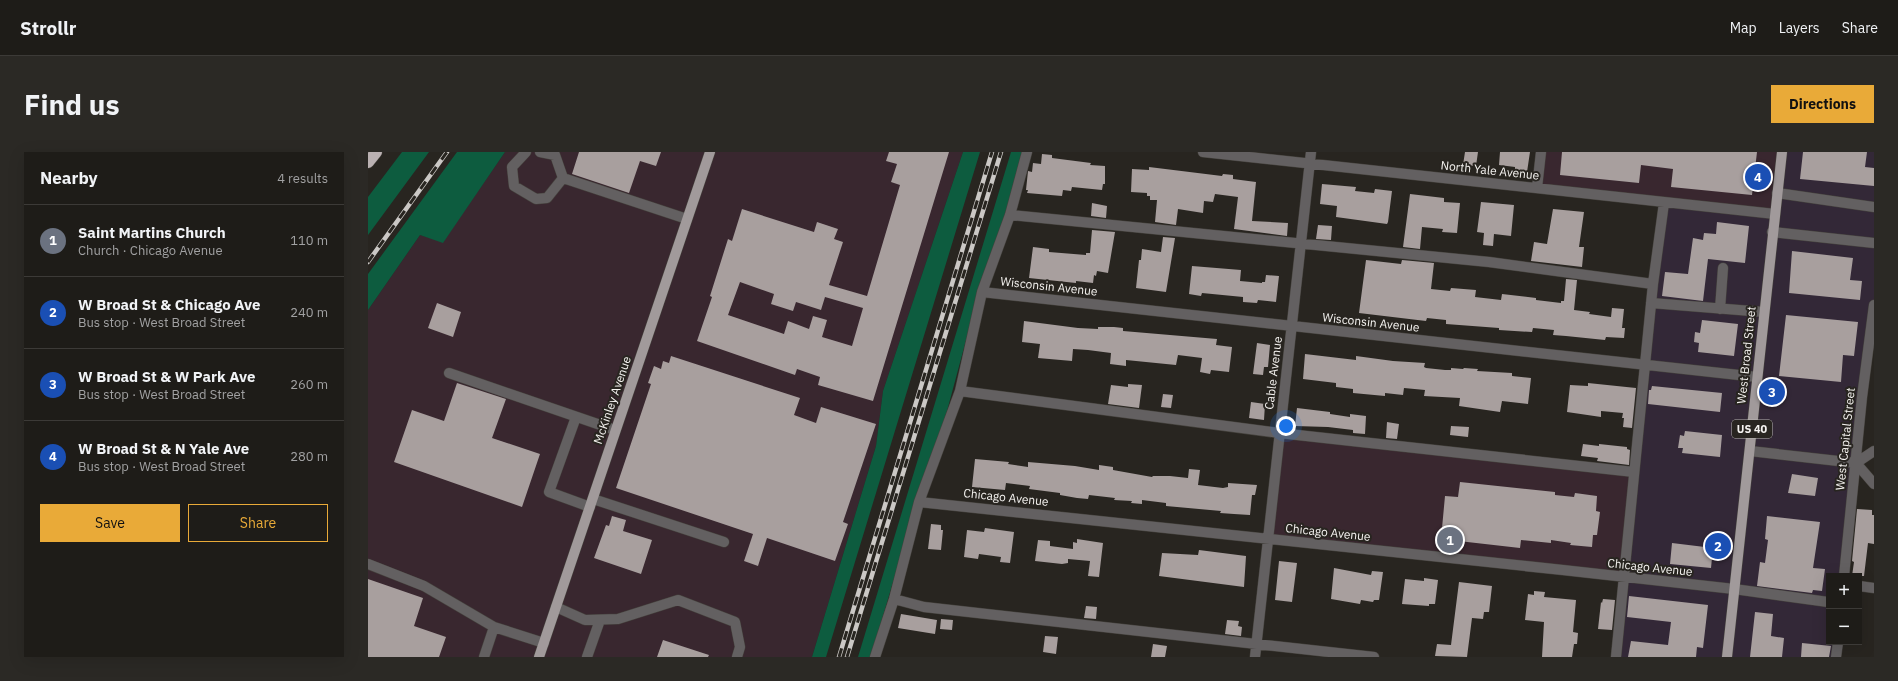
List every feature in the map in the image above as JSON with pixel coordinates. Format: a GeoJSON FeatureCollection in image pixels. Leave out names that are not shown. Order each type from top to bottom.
{"type":"FeatureCollection","features":[{"type":"Feature","properties":{"kind":"highway"},"geometry":{"type":"LineString","coordinates":[[368,162],[376,152]]}},
{"type":"Feature","properties":{"kind":"main road","name":"McKinley Avenue"},"geometry":{"type":"LineString","coordinates":[[539,657],[710,152]]}},
{"type":"Feature","properties":{"kind":"main road","name":"West Broad Street"},"geometry":{"type":"LineString","coordinates":[[1727,657],[1750,452],[1772,232],[1782,152]]}},
{"type":"Feature","properties":{"kind":"street"},"geometry":{"type":"LineString","coordinates":[[526,152],[512,167],[514,186],[536,199],[547,198],[563,178]]}},
{"type":"Feature","properties":{"kind":"street"},"geometry":{"type":"LineString","coordinates":[[540,152],[556,155],[563,178]]}},
{"type":"Feature","properties":{"kind":"street"},"geometry":{"type":"LineString","coordinates":[[875,657],[894,599],[919,502],[960,391],[982,292],[1010,215],[1027,152]]}},
{"type":"Feature","properties":{"kind":"street","name":"North Yale Avenue"},"geometry":{"type":"LineString","coordinates":[[1203,152],[1774,214]]}},
{"type":"Feature","properties":{"kind":"street","name":"Cable Avenue"},"geometry":{"type":"LineString","coordinates":[[1255,657],[1311,152]]}},
{"type":"Feature","properties":{"kind":"street"},"geometry":{"type":"LineString","coordinates":[[1537,188],[1541,152]]}},
{"type":"Feature","properties":{"kind":"street"},"geometry":{"type":"LineString","coordinates":[[563,178],[687,219]]}},
{"type":"Feature","properties":{"kind":"street"},"geometry":{"type":"LineString","coordinates":[[1777,194],[1874,207]]}},
{"type":"Feature","properties":{"kind":"street"},"geometry":{"type":"LineString","coordinates":[[1616,657],[1653,284],[1664,203]]}},
{"type":"Feature","properties":{"kind":"street"},"geometry":{"type":"LineString","coordinates":[[1010,215],[1489,262],[1653,284]]}},
{"type":"Feature","properties":{"kind":"street"},"geometry":{"type":"LineString","coordinates":[[1772,232],[1874,243]]}},
{"type":"Feature","properties":{"kind":"street"},"geometry":{"type":"LineString","coordinates":[[1720,308],[1723,268]]}},
{"type":"Feature","properties":{"kind":"street","name":"Wisconsin Avenue"},"geometry":{"type":"LineString","coordinates":[[982,292],[1757,377]]}},
{"type":"Feature","properties":{"kind":"street"},"geometry":{"type":"LineString","coordinates":[[1651,303],[1764,312]]}},
{"type":"Feature","properties":{"kind":"street","name":"West Capital Street"},"geometry":{"type":"LineString","coordinates":[[1844,573],[1872,336],[1874,305]]}},
{"type":"Feature","properties":{"kind":"street"},"geometry":{"type":"LineString","coordinates":[[449,374],[615,430]]}},
{"type":"Feature","properties":{"kind":"street"},"geometry":{"type":"LineString","coordinates":[[960,391],[1279,433],[1634,472]]}},
{"type":"Feature","properties":{"kind":"street"},"geometry":{"type":"LineString","coordinates":[[576,417],[549,492],[592,503],[724,542]]}},
{"type":"Feature","properties":{"kind":"street"},"geometry":{"type":"LineString","coordinates":[[1856,464],[1874,451]]}},
{"type":"Feature","properties":{"kind":"street"},"geometry":{"type":"LineString","coordinates":[[1750,452],[1856,464],[1874,484]]}},
{"type":"Feature","properties":{"kind":"street","name":"Chicago Avenue"},"geometry":{"type":"LineString","coordinates":[[919,502],[1734,589],[1826,602]]}},
{"type":"Feature","properties":{"kind":"street"},"geometry":{"type":"LineString","coordinates":[[368,564],[424,586],[494,627],[544,643]]}},
{"type":"Feature","properties":{"kind":"street"},"geometry":{"type":"LineString","coordinates":[[1862,586],[1874,588]]}},
{"type":"Feature","properties":{"kind":"street"},"geometry":{"type":"LineString","coordinates":[[894,599],[924,607],[1374,657]]}},
{"type":"Feature","properties":{"kind":"street"},"geometry":{"type":"LineString","coordinates":[[556,607],[585,620],[618,619],[678,600],[735,622],[740,647],[737,657]]}},
{"type":"Feature","properties":{"kind":"street"},"geometry":{"type":"LineString","coordinates":[[587,657],[600,620]]}},
{"type":"Feature","properties":{"kind":"street"},"geometry":{"type":"LineString","coordinates":[[484,657],[494,627]]}},
{"type":"Feature","properties":{"kind":"street"},"geometry":{"type":"LineString","coordinates":[[1836,657],[1838,645]]}},
{"type":"Feature","properties":{"kind":"shaded area"},"geometry":{"type":"Polygon","coordinates":[[[505,152],[963,152],[883,391],[876,446],[812,657],[368,657],[368,310],[420,235],[443,242],[505,152]]]}},
{"type":"Feature","properties":{"kind":"shaded area"},"geometry":{"type":"Polygon","coordinates":[[[1541,152],[1782,152],[1775,214],[1537,188],[1541,152]]]}},
{"type":"Feature","properties":{"kind":"shaded area"},"geometry":{"type":"Polygon","coordinates":[[[1782,152],[1874,152],[1874,305],[1844,573],[1826,573],[1826,645],[1838,645],[1836,657],[1616,657],[1664,203],[1782,152]]]}},
{"type":"Feature","properties":{"kind":"shaded area"},"geometry":{"type":"Polygon","coordinates":[[[1279,433],[1634,472],[1624,577],[1268,539],[1279,433]]]}},
{"type":"Feature","properties":{"kind":"green space"},"geometry":{"type":"Polygon","coordinates":[[[402,152],[429,152],[368,235],[368,197],[402,152]]]}},
{"type":"Feature","properties":{"kind":"green space"},"geometry":{"type":"Polygon","coordinates":[[[457,152],[505,152],[443,243],[420,235],[368,310],[368,274],[457,152]]]}},
{"type":"Feature","properties":{"kind":"green space"},"geometry":{"type":"Polygon","coordinates":[[[963,152],[980,152],[826,657],[812,657],[876,446],[883,391],[963,152]]]}},
{"type":"Feature","properties":{"kind":"green space"},"geometry":{"type":"Polygon","coordinates":[[[1011,152],[1024,152],[1006,213],[976,303],[947,411],[908,531],[871,657],[858,657],[1011,152]]]}},
{"type":"Feature","properties":{"kind":"building"},"geometry":{"type":"Polygon","coordinates":[[[579,152],[661,152],[656,166],[640,161],[629,193],[572,174],[579,152]]]}},
{"type":"Feature","properties":{"kind":"building"},"geometry":{"type":"Polygon","coordinates":[[[889,152],[949,152],[873,401],[818,385],[820,377],[797,369],[795,375],[697,341],[712,297],[710,296],[728,239],[732,241],[742,209],[814,232],[817,222],[838,229],[834,239],[843,242],[829,285],[867,296],[900,185],[891,182],[897,164],[886,161],[889,152]],[[740,282],[728,315],[784,334],[788,321],[809,329],[813,316],[827,320],[822,337],[852,346],[863,308],[825,297],[821,310],[796,302],[793,311],[771,304],[774,294],[740,282]]]}},
{"type":"Feature","properties":{"kind":"building"},"geometry":{"type":"Polygon","coordinates":[[[1465,152],[1478,152],[1476,166],[1463,165],[1465,152]]]}},
{"type":"Feature","properties":{"kind":"building"},"geometry":{"type":"Polygon","coordinates":[[[1500,152],[1530,152],[1527,172],[1515,170],[1515,167],[1499,165],[1500,152]]]}},
{"type":"Feature","properties":{"kind":"building"},"geometry":{"type":"Polygon","coordinates":[[[1562,152],[1757,152],[1752,195],[1671,187],[1673,169],[1641,165],[1639,183],[1560,175],[1562,152]]]}},
{"type":"Feature","properties":{"kind":"building"},"geometry":{"type":"Polygon","coordinates":[[[1803,152],[1867,152],[1865,167],[1874,168],[1874,186],[1800,179],[1803,152]]]}},
{"type":"Feature","properties":{"kind":"building"},"geometry":{"type":"Polygon","coordinates":[[[1042,154],[1052,155],[1052,158],[1091,163],[1090,165],[1105,166],[1105,184],[1103,184],[1102,190],[1072,187],[1071,191],[1063,190],[1062,196],[1027,193],[1028,171],[1032,172],[1033,163],[1041,164],[1042,154]]]}},
{"type":"Feature","properties":{"kind":"building"},"geometry":{"type":"Polygon","coordinates":[[[1149,167],[1222,176],[1223,174],[1233,175],[1233,179],[1256,182],[1252,221],[1288,223],[1287,236],[1234,229],[1238,197],[1215,194],[1213,202],[1204,201],[1203,213],[1178,209],[1176,225],[1155,222],[1157,200],[1150,200],[1150,196],[1147,196],[1147,193],[1131,192],[1132,169],[1149,170],[1149,167]]]}},
{"type":"Feature","properties":{"kind":"building"},"geometry":{"type":"Polygon","coordinates":[[[1322,184],[1356,187],[1355,191],[1374,193],[1375,189],[1392,191],[1387,224],[1336,217],[1337,206],[1320,204],[1322,184]]]}},
{"type":"Feature","properties":{"kind":"building"},"geometry":{"type":"Polygon","coordinates":[[[1410,194],[1444,198],[1444,202],[1460,203],[1457,233],[1442,232],[1443,229],[1422,227],[1420,249],[1403,247],[1410,194]]]}},
{"type":"Feature","properties":{"kind":"building"},"geometry":{"type":"Polygon","coordinates":[[[1481,202],[1514,205],[1511,236],[1494,234],[1493,246],[1483,245],[1484,233],[1477,232],[1481,202]]]}},
{"type":"Feature","properties":{"kind":"building"},"geometry":{"type":"Polygon","coordinates":[[[1092,203],[1107,206],[1106,218],[1091,216],[1092,203]]]}},
{"type":"Feature","properties":{"kind":"building"},"geometry":{"type":"Polygon","coordinates":[[[1553,209],[1584,212],[1579,247],[1584,247],[1582,267],[1531,261],[1534,242],[1547,244],[1553,209]]]}},
{"type":"Feature","properties":{"kind":"building"},"geometry":{"type":"Polygon","coordinates":[[[1717,222],[1749,226],[1745,263],[1708,259],[1703,301],[1662,296],[1665,272],[1688,274],[1693,238],[1703,240],[1704,233],[1716,234],[1717,222]]]}},
{"type":"Feature","properties":{"kind":"building"},"geometry":{"type":"Polygon","coordinates":[[[1318,225],[1332,226],[1331,240],[1316,239],[1318,225]]]}},
{"type":"Feature","properties":{"kind":"building"},"geometry":{"type":"Polygon","coordinates":[[[1092,230],[1115,232],[1108,273],[1097,271],[1096,276],[1094,275],[1093,283],[1076,281],[1076,283],[1029,278],[1033,247],[1049,249],[1049,252],[1086,255],[1086,253],[1090,253],[1092,230]]]}},
{"type":"Feature","properties":{"kind":"building"},"geometry":{"type":"Polygon","coordinates":[[[1163,237],[1175,238],[1166,292],[1136,288],[1139,260],[1141,260],[1142,249],[1161,252],[1163,237]]]}},
{"type":"Feature","properties":{"kind":"building"},"geometry":{"type":"Polygon","coordinates":[[[1792,251],[1853,258],[1850,280],[1862,281],[1860,300],[1789,293],[1792,251]]]}},
{"type":"Feature","properties":{"kind":"building"},"geometry":{"type":"Polygon","coordinates":[[[1366,260],[1401,264],[1402,260],[1434,263],[1431,289],[1450,291],[1451,288],[1476,290],[1475,297],[1501,300],[1502,294],[1561,303],[1561,301],[1564,301],[1566,279],[1577,280],[1574,310],[1611,317],[1612,308],[1624,309],[1622,328],[1625,328],[1624,338],[1606,337],[1605,340],[1553,335],[1554,330],[1533,328],[1532,332],[1499,330],[1499,328],[1446,324],[1446,320],[1427,318],[1426,321],[1359,313],[1366,260]]]}},
{"type":"Feature","properties":{"kind":"building"},"geometry":{"type":"Polygon","coordinates":[[[1192,266],[1241,270],[1240,281],[1262,283],[1265,282],[1266,275],[1279,276],[1276,302],[1258,300],[1257,303],[1243,302],[1243,297],[1202,293],[1201,296],[1189,294],[1192,266]]]}},
{"type":"Feature","properties":{"kind":"building"},"geometry":{"type":"Polygon","coordinates":[[[437,303],[461,312],[453,337],[428,328],[437,303]]]}},
{"type":"Feature","properties":{"kind":"building"},"geometry":{"type":"Polygon","coordinates":[[[1786,315],[1858,322],[1854,356],[1843,355],[1841,382],[1779,376],[1786,315]]]}},
{"type":"Feature","properties":{"kind":"building"},"geometry":{"type":"Polygon","coordinates":[[[1702,320],[1738,324],[1734,356],[1698,352],[1699,343],[1694,342],[1695,332],[1700,333],[1702,320]]]}},
{"type":"Feature","properties":{"kind":"building"},"geometry":{"type":"Polygon","coordinates":[[[1024,321],[1078,328],[1098,329],[1098,327],[1114,327],[1123,328],[1123,331],[1217,339],[1216,345],[1232,347],[1229,372],[1211,370],[1210,374],[1200,372],[1202,358],[1178,355],[1176,365],[1126,360],[1126,366],[1110,364],[1111,353],[1073,349],[1072,361],[1038,358],[1040,344],[1022,342],[1024,321]]]}},
{"type":"Feature","properties":{"kind":"building"},"geometry":{"type":"Polygon","coordinates":[[[1257,343],[1270,345],[1268,367],[1264,367],[1263,375],[1253,374],[1257,343]]]}},
{"type":"Feature","properties":{"kind":"building"},"geometry":{"type":"Polygon","coordinates":[[[1305,354],[1356,360],[1356,356],[1393,361],[1425,363],[1424,367],[1426,368],[1445,370],[1451,370],[1451,368],[1464,368],[1478,369],[1477,371],[1512,373],[1512,376],[1531,378],[1528,404],[1502,401],[1500,412],[1459,406],[1460,398],[1424,396],[1425,390],[1404,388],[1403,395],[1385,393],[1385,396],[1353,393],[1353,389],[1336,387],[1336,383],[1303,379],[1305,354]]]}},
{"type":"Feature","properties":{"kind":"building"},"geometry":{"type":"Polygon","coordinates":[[[671,356],[800,398],[794,415],[816,423],[821,407],[876,424],[843,522],[848,524],[835,561],[767,538],[758,566],[744,561],[753,534],[616,488],[651,384],[648,383],[654,366],[661,369],[663,361],[669,363],[671,356]]]}},
{"type":"Feature","properties":{"kind":"building"},"geometry":{"type":"Polygon","coordinates":[[[457,383],[506,399],[492,438],[540,454],[522,507],[394,462],[412,410],[444,421],[457,383]]]}},
{"type":"Feature","properties":{"kind":"building"},"geometry":{"type":"Polygon","coordinates":[[[1588,383],[1636,388],[1632,428],[1623,427],[1623,413],[1601,411],[1601,417],[1567,412],[1570,385],[1588,386],[1588,383]]]}},
{"type":"Feature","properties":{"kind":"building"},"geometry":{"type":"Polygon","coordinates":[[[1128,384],[1142,385],[1139,408],[1108,404],[1111,385],[1128,387],[1128,384]]]}},
{"type":"Feature","properties":{"kind":"building"},"geometry":{"type":"Polygon","coordinates":[[[1652,386],[1722,393],[1720,412],[1648,404],[1649,390],[1651,390],[1652,386]]]}},
{"type":"Feature","properties":{"kind":"building"},"geometry":{"type":"Polygon","coordinates":[[[1163,394],[1173,395],[1171,408],[1161,407],[1163,394]]]}},
{"type":"Feature","properties":{"kind":"building"},"geometry":{"type":"Polygon","coordinates":[[[1251,402],[1265,404],[1264,420],[1249,418],[1251,402]]]}},
{"type":"Feature","properties":{"kind":"building"},"geometry":{"type":"Polygon","coordinates":[[[1297,408],[1330,412],[1330,414],[1350,417],[1350,414],[1366,416],[1365,434],[1353,433],[1353,430],[1328,427],[1295,426],[1297,408]]]}},
{"type":"Feature","properties":{"kind":"building"},"geometry":{"type":"Polygon","coordinates":[[[1387,422],[1399,424],[1397,439],[1386,438],[1387,422]]]}},
{"type":"Feature","properties":{"kind":"building"},"geometry":{"type":"Polygon","coordinates":[[[1451,426],[1469,427],[1468,437],[1450,435],[1451,426]]]}},
{"type":"Feature","properties":{"kind":"building"},"geometry":{"type":"Polygon","coordinates":[[[1685,431],[1722,435],[1720,457],[1682,453],[1683,448],[1678,448],[1680,435],[1684,436],[1685,431]]]}},
{"type":"Feature","properties":{"kind":"building"},"geometry":{"type":"Polygon","coordinates":[[[1583,444],[1627,447],[1627,449],[1630,450],[1629,465],[1597,461],[1598,458],[1581,456],[1583,444]]]}},
{"type":"Feature","properties":{"kind":"building"},"geometry":{"type":"Polygon","coordinates":[[[975,459],[1009,462],[1008,464],[1028,467],[1028,462],[1075,466],[1099,470],[1099,465],[1113,467],[1113,470],[1152,477],[1170,476],[1188,478],[1189,469],[1200,470],[1198,485],[1223,488],[1228,487],[1228,483],[1257,485],[1255,495],[1252,495],[1250,515],[1220,513],[1221,511],[1166,506],[1166,503],[1142,500],[1142,504],[1131,503],[1132,501],[1114,500],[1115,498],[1089,495],[1088,499],[1077,498],[1060,495],[1060,493],[1029,489],[1030,486],[1006,483],[1005,490],[972,487],[975,459]]]}},
{"type":"Feature","properties":{"kind":"building"},"geometry":{"type":"Polygon","coordinates":[[[1792,474],[1818,478],[1815,496],[1788,493],[1792,474]]]}},
{"type":"Feature","properties":{"kind":"building"},"geometry":{"type":"Polygon","coordinates":[[[1460,482],[1555,492],[1555,495],[1574,497],[1575,493],[1597,496],[1596,511],[1600,512],[1597,535],[1593,535],[1592,547],[1570,545],[1571,543],[1551,540],[1551,543],[1521,540],[1520,548],[1441,539],[1445,496],[1458,497],[1460,482]]]}},
{"type":"Feature","properties":{"kind":"building"},"geometry":{"type":"Polygon","coordinates":[[[1857,509],[1872,510],[1872,515],[1874,515],[1874,544],[1868,543],[1864,576],[1862,576],[1862,573],[1852,573],[1854,562],[1852,561],[1857,509]]]}},
{"type":"Feature","properties":{"kind":"building"},"geometry":{"type":"Polygon","coordinates":[[[612,516],[626,520],[623,531],[652,540],[641,574],[594,558],[606,525],[609,526],[612,516]]]}},
{"type":"Feature","properties":{"kind":"building"},"geometry":{"type":"Polygon","coordinates":[[[1767,516],[1820,522],[1813,568],[1825,569],[1822,591],[1813,590],[1812,593],[1757,586],[1760,562],[1765,563],[1768,540],[1765,539],[1767,516]]]}},
{"type":"Feature","properties":{"kind":"building"},"geometry":{"type":"Polygon","coordinates":[[[931,524],[941,525],[941,530],[943,530],[941,550],[928,549],[931,524]]]}},
{"type":"Feature","properties":{"kind":"building"},"geometry":{"type":"Polygon","coordinates":[[[985,528],[1014,532],[1010,563],[1000,562],[1001,557],[979,554],[978,559],[964,557],[967,530],[984,532],[985,528]]]}},
{"type":"Feature","properties":{"kind":"building"},"geometry":{"type":"Polygon","coordinates":[[[1077,539],[1103,543],[1099,577],[1088,576],[1090,561],[1068,559],[1068,563],[1062,564],[1035,561],[1038,540],[1050,541],[1050,546],[1073,549],[1073,542],[1077,543],[1077,539]]]}},
{"type":"Feature","properties":{"kind":"building"},"geometry":{"type":"Polygon","coordinates":[[[1672,543],[1713,548],[1711,568],[1670,564],[1672,543]]]}},
{"type":"Feature","properties":{"kind":"building"},"geometry":{"type":"Polygon","coordinates":[[[1199,550],[1246,556],[1244,587],[1159,576],[1162,553],[1198,555],[1199,550]]]}},
{"type":"Feature","properties":{"kind":"building"},"geometry":{"type":"Polygon","coordinates":[[[1279,561],[1297,563],[1292,602],[1275,600],[1279,561]]]}},
{"type":"Feature","properties":{"kind":"building"},"geometry":{"type":"Polygon","coordinates":[[[1334,568],[1371,575],[1372,571],[1383,572],[1379,600],[1374,600],[1373,602],[1361,600],[1360,604],[1331,599],[1334,568]]]}},
{"type":"Feature","properties":{"kind":"building"},"geometry":{"type":"Polygon","coordinates":[[[1424,578],[1438,580],[1435,604],[1429,604],[1429,606],[1402,604],[1405,579],[1424,581],[1424,578]]]}},
{"type":"Feature","properties":{"kind":"building"},"geometry":{"type":"Polygon","coordinates":[[[368,579],[423,598],[414,626],[446,637],[439,657],[368,657],[368,579]]]}},
{"type":"Feature","properties":{"kind":"building"},"geometry":{"type":"Polygon","coordinates":[[[1459,582],[1492,586],[1489,612],[1484,612],[1483,619],[1472,618],[1467,657],[1435,656],[1437,644],[1451,645],[1459,582]]]}},
{"type":"Feature","properties":{"kind":"building"},"geometry":{"type":"Polygon","coordinates":[[[1534,591],[1545,592],[1544,597],[1576,600],[1573,632],[1578,633],[1577,644],[1574,644],[1572,657],[1542,657],[1544,622],[1525,620],[1528,594],[1534,595],[1534,591]]]}},
{"type":"Feature","properties":{"kind":"building"},"geometry":{"type":"Polygon","coordinates":[[[1629,596],[1708,605],[1703,648],[1697,647],[1696,657],[1628,657],[1631,641],[1668,645],[1671,622],[1627,617],[1629,596]]]}},
{"type":"Feature","properties":{"kind":"building"},"geometry":{"type":"Polygon","coordinates":[[[1603,599],[1615,600],[1612,630],[1598,629],[1601,602],[1602,603],[1603,599]]]}},
{"type":"Feature","properties":{"kind":"building"},"geometry":{"type":"Polygon","coordinates":[[[1086,606],[1097,607],[1096,619],[1084,618],[1086,606]]]}},
{"type":"Feature","properties":{"kind":"building"},"geometry":{"type":"Polygon","coordinates":[[[1755,612],[1773,614],[1771,636],[1784,638],[1782,657],[1750,657],[1755,612]]]}},
{"type":"Feature","properties":{"kind":"building"},"geometry":{"type":"Polygon","coordinates":[[[901,614],[937,620],[935,634],[898,628],[901,614]]]}},
{"type":"Feature","properties":{"kind":"building"},"geometry":{"type":"Polygon","coordinates":[[[941,619],[953,620],[952,630],[940,629],[941,619]]]}},
{"type":"Feature","properties":{"kind":"building"},"geometry":{"type":"Polygon","coordinates":[[[1227,620],[1239,621],[1238,626],[1242,627],[1241,636],[1225,634],[1227,620]]]}},
{"type":"Feature","properties":{"kind":"building"},"geometry":{"type":"Polygon","coordinates":[[[1045,636],[1058,637],[1056,654],[1043,652],[1045,636]]]}},
{"type":"Feature","properties":{"kind":"building"},"geometry":{"type":"Polygon","coordinates":[[[663,640],[709,655],[708,657],[657,657],[663,640]]]}},
{"type":"Feature","properties":{"kind":"building"},"geometry":{"type":"Polygon","coordinates":[[[1802,643],[1831,646],[1829,657],[1801,657],[1802,643]]]}},
{"type":"Feature","properties":{"kind":"building"},"geometry":{"type":"Polygon","coordinates":[[[1153,644],[1167,646],[1165,657],[1151,657],[1153,644]]]}},
{"type":"Feature","properties":{"kind":"railway"},"geometry":{"type":"LineString","coordinates":[[368,262],[447,152]]}},
{"type":"Feature","properties":{"kind":"railway"},"geometry":{"type":"LineString","coordinates":[[839,657],[992,152]]}},
{"type":"Feature","properties":{"kind":"railway"},"geometry":{"type":"LineString","coordinates":[[847,657],[1001,152]]}},
{"type":"Feature","properties":{"kind":"place","name":"W Broad St & N Yale Ave"},"geometry":{"type":"Point","coordinates":[1758,177]}},
{"type":"Feature","properties":{"kind":"place","name":"W Broad St & W Park Ave"},"geometry":{"type":"Point","coordinates":[1772,392]}},
{"type":"Feature","properties":{"kind":"place","name":"Saint Martins Church"},"geometry":{"type":"Point","coordinates":[1450,540]}},
{"type":"Feature","properties":{"kind":"place","name":"W Broad St & Chicago Ave"},"geometry":{"type":"Point","coordinates":[1718,546]}}]}
